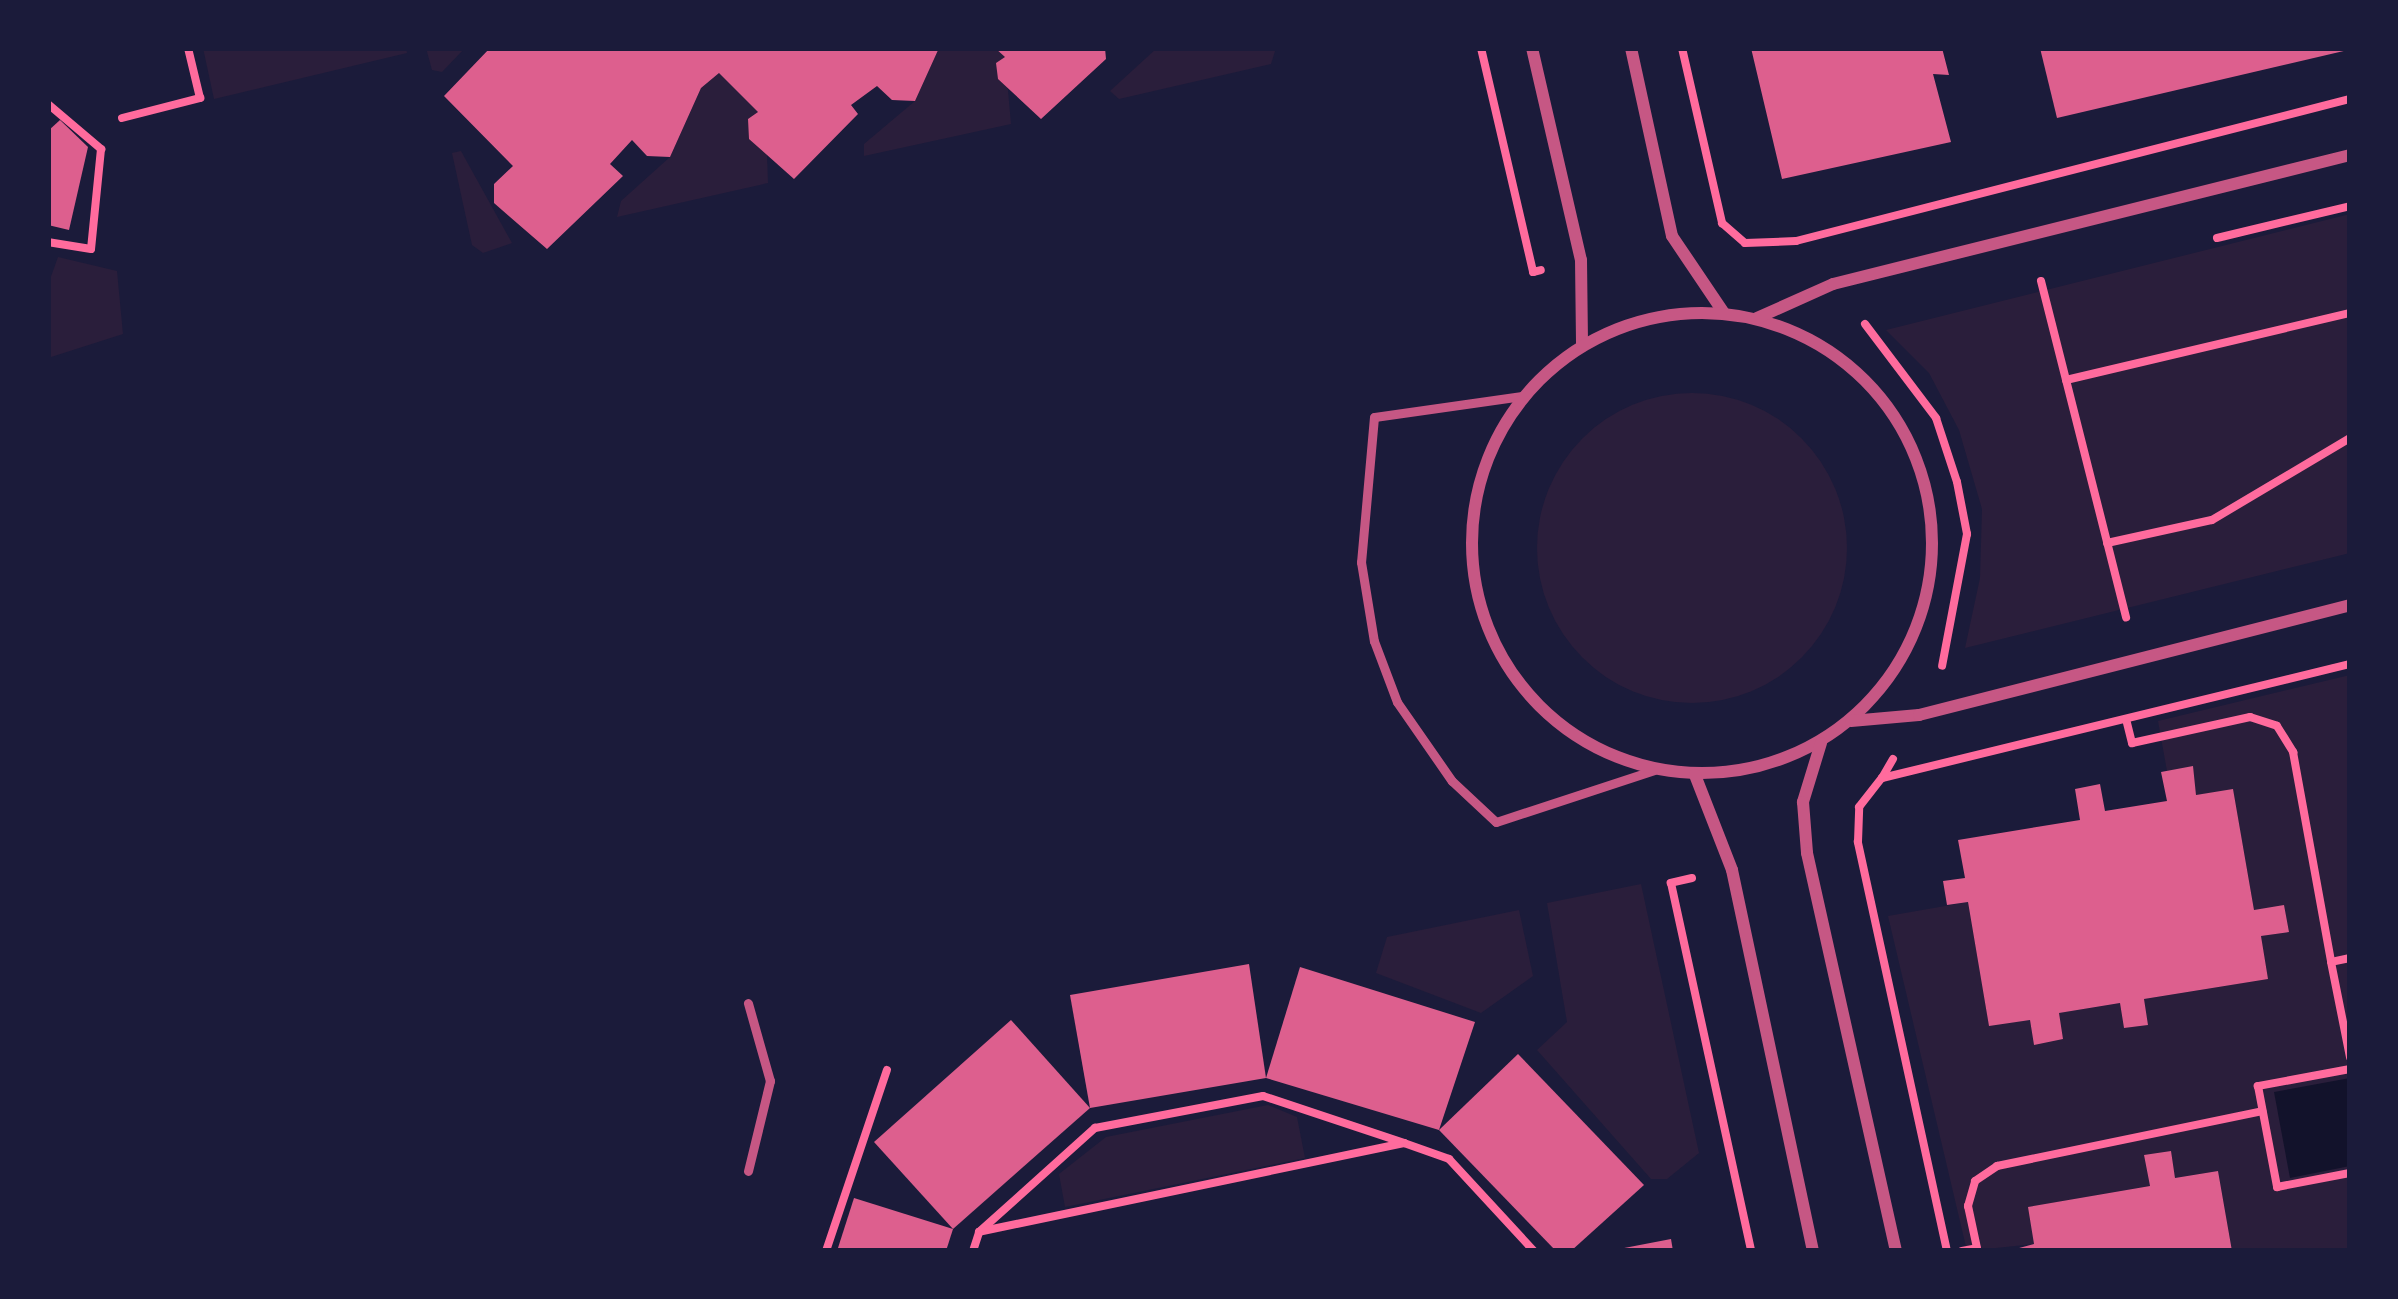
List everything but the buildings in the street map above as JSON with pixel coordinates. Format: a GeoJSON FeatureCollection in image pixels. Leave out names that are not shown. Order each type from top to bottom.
{"type":"FeatureCollection","features":[{"type":"Feature","properties":{"kind":"street"},"geometry":{"type":"LineString","coordinates":[[1532,48],[1580,260],[1582,345]]}},
{"type":"Feature","properties":{"kind":"street"},"geometry":{"type":"LineString","coordinates":[[1630,48],[1672,236],[1724,314]]}},
{"type":"Feature","properties":{"kind":"street"},"geometry":{"type":"LineString","coordinates":[[1757,318],[1833,284],[2350,155]]}},
{"type":"Feature","properties":{"kind":"street"},"geometry":{"type":"LineString","coordinates":[[1724,314],[1757,318],[1824,346],[1880,394],[1917,457],[1934,528],[1928,600],[1898,667],[1850,721],[1821,742],[1760,767],[1695,775],[1654,770],[1580,742],[1521,689],[1483,620],[1470,542],[1483,465],[1522,396],[1582,345],[1628,324],[1724,314]]}},
{"type":"Feature","properties":{"kind":"street"},"geometry":{"type":"LineString","coordinates":[[1850,721],[1919,716],[2350,605]]}},
{"type":"Feature","properties":{"kind":"street"},"geometry":{"type":"LineString","coordinates":[[1821,742],[1803,802],[1807,853],[1896,1251]]}},
{"type":"Feature","properties":{"kind":"street"},"geometry":{"type":"LineString","coordinates":[[1695,775],[1732,869],[1813,1251]]}},
{"type":"Feature","properties":{"kind":"lane"},"geometry":{"type":"LineString","coordinates":[[1522,396],[1374,417],[1360,562],[1374,641],[1397,702],[1452,781],[1496,822],[1654,770]]}},
{"type":"Feature","properties":{"kind":"lane"},"geometry":{"type":"LineString","coordinates":[[748,1004],[770,1081],[748,1171]]}},
{"type":"Feature","properties":{"kind":"path"},"geometry":{"type":"LineString","coordinates":[[122,118],[200,98],[188,48]]}},
{"type":"Feature","properties":{"kind":"path"},"geometry":{"type":"LineString","coordinates":[[1682,48],[1722,223],[1745,244],[1796,241],[2350,99]]}},
{"type":"Feature","properties":{"kind":"path"},"geometry":{"type":"LineString","coordinates":[[48,104],[101,148],[92,249],[48,242]]}},
{"type":"Feature","properties":{"kind":"path"},"geometry":{"type":"LineString","coordinates":[[2196,244],[2350,206]]}},
{"type":"Feature","properties":{"kind":"path"},"geometry":{"type":"LineString","coordinates":[[2019,287],[2063,276]]}},
{"type":"Feature","properties":{"kind":"path"},"geometry":{"type":"LineString","coordinates":[[2042,281],[2126,617]]}},
{"type":"Feature","properties":{"kind":"path"},"geometry":{"type":"LineString","coordinates":[[2066,380],[2350,313]]}},
{"type":"Feature","properties":{"kind":"path"},"geometry":{"type":"LineString","coordinates":[[1882,320],[1860,325],[1905,370],[1936,418],[1964,517],[1961,597],[1944,662]]}},
{"type":"Feature","properties":{"kind":"path"},"geometry":{"type":"LineString","coordinates":[[2108,544],[2212,520],[2350,438]]}},
{"type":"Feature","properties":{"kind":"path"},"geometry":{"type":"LineString","coordinates":[[1947,1251],[1858,842],[1859,807],[1882,778],[2350,664]]}},
{"type":"Feature","properties":{"kind":"path"},"geometry":{"type":"LineString","coordinates":[[2126,719],[2132,742],[2250,717],[2277,726],[2293,752],[2350,1057]]}},
{"type":"Feature","properties":{"kind":"path"},"geometry":{"type":"LineString","coordinates":[[2331,962],[2350,958]]}},
{"type":"Feature","properties":{"kind":"path"},"geometry":{"type":"LineString","coordinates":[[2350,1069],[2258,1087],[2277,1187],[2350,1173]]}},
{"type":"Feature","properties":{"kind":"path"},"geometry":{"type":"LineString","coordinates":[[826,1251],[887,1070]]}},
{"type":"Feature","properties":{"kind":"path"},"geometry":{"type":"LineString","coordinates":[[973,1251],[979,1232],[1095,1128],[1263,1096],[1450,1159],[1534,1251]]}},
{"type":"Feature","properties":{"kind":"path"},"geometry":{"type":"LineString","coordinates":[[1962,1251],[1977,1248],[1968,1206],[1976,1181],[1997,1166],[2262,1112]]}},
{"type":"Feature","properties":{"kind":"path"},"geometry":{"type":"LineString","coordinates":[[979,1232],[1404,1143]]}},
{"type":"Feature","properties":{"kind":"shaded area"},"geometry":{"type":"Polygon","coordinates":[[[203,48],[406,48],[407,53],[214,99],[203,48]]]}},
{"type":"Feature","properties":{"kind":"shaded area"},"geometry":{"type":"Polygon","coordinates":[[[426,48],[465,48],[442,72],[432,70],[426,48]]]}},
{"type":"Feature","properties":{"kind":"shaded area"},"geometry":{"type":"Polygon","coordinates":[[[939,48],[995,48],[1005,57],[1011,124],[864,156],[864,144],[915,101],[939,48]]]}},
{"type":"Feature","properties":{"kind":"shaded area"},"geometry":{"type":"Polygon","coordinates":[[[1157,48],[1276,48],[1271,64],[1119,99],[1110,91],[1157,48]]]}},
{"type":"Feature","properties":{"kind":"shaded area"},"geometry":{"type":"Polygon","coordinates":[[[719,73],[758,112],[749,119],[767,155],[768,183],[617,217],[621,201],[670,157],[701,88],[719,73]]]}},
{"type":"Feature","properties":{"kind":"shaded area"},"geometry":{"type":"Polygon","coordinates":[[[461,151],[512,243],[483,253],[472,245],[452,153],[461,151]]]}},
{"type":"Feature","properties":{"kind":"shaded area"},"geometry":{"type":"Polygon","coordinates":[[[2350,214],[2350,553],[1965,648],[1980,578],[1982,509],[1959,430],[1929,373],[1886,330],[2350,214]]]}},
{"type":"Feature","properties":{"kind":"shaded area"},"geometry":{"type":"Polygon","coordinates":[[[58,257],[117,271],[123,334],[48,358],[48,285],[58,257]]]}},
{"type":"Feature","properties":{"kind":"shaded area"},"geometry":{"type":"Polygon","coordinates":[[[1692,393],[1751,405],[1802,438],[1835,489],[1847,548],[1835,607],[1802,658],[1751,691],[1692,703],[1633,691],[1582,658],[1549,607],[1537,548],[1549,489],[1582,438],[1633,405],[1692,393]]]}},
{"type":"Feature","properties":{"kind":"shaded area"},"geometry":{"type":"Polygon","coordinates":[[[2350,675],[2350,1251],[2232,1251],[2218,1171],[2175,1178],[2170,1151],[2144,1156],[2150,1186],[2029,1207],[2034,1244],[1967,1251],[1888,916],[1968,902],[1989,1025],[2030,1020],[2034,1045],[2059,1013],[2120,1003],[2124,1028],[2147,1025],[2144,999],[2267,979],[2261,936],[2289,932],[2284,906],[2254,910],[2233,790],[2196,795],[2192,767],[2167,771],[2158,721],[2350,675]]]}},
{"type":"Feature","properties":{"kind":"shaded area"},"geometry":{"type":"Polygon","coordinates":[[[1641,884],[1699,1153],[1667,1179],[1651,1179],[1537,1050],[1567,1022],[1547,903],[1641,884]]]}},
{"type":"Feature","properties":{"kind":"shaded area"},"geometry":{"type":"Polygon","coordinates":[[[1519,910],[1533,976],[1481,1013],[1376,973],[1387,937],[1519,910]]]}},
{"type":"Feature","properties":{"kind":"shaded area"},"geometry":{"type":"Polygon","coordinates":[[[2350,1078],[2350,1166],[2290,1178],[2274,1092],[2350,1078]]]}},
{"type":"Feature","properties":{"kind":"shaded area"},"geometry":{"type":"Polygon","coordinates":[[[1268,1105],[1297,1117],[1305,1158],[1065,1207],[1059,1174],[1106,1137],[1268,1105]]]}}]}
